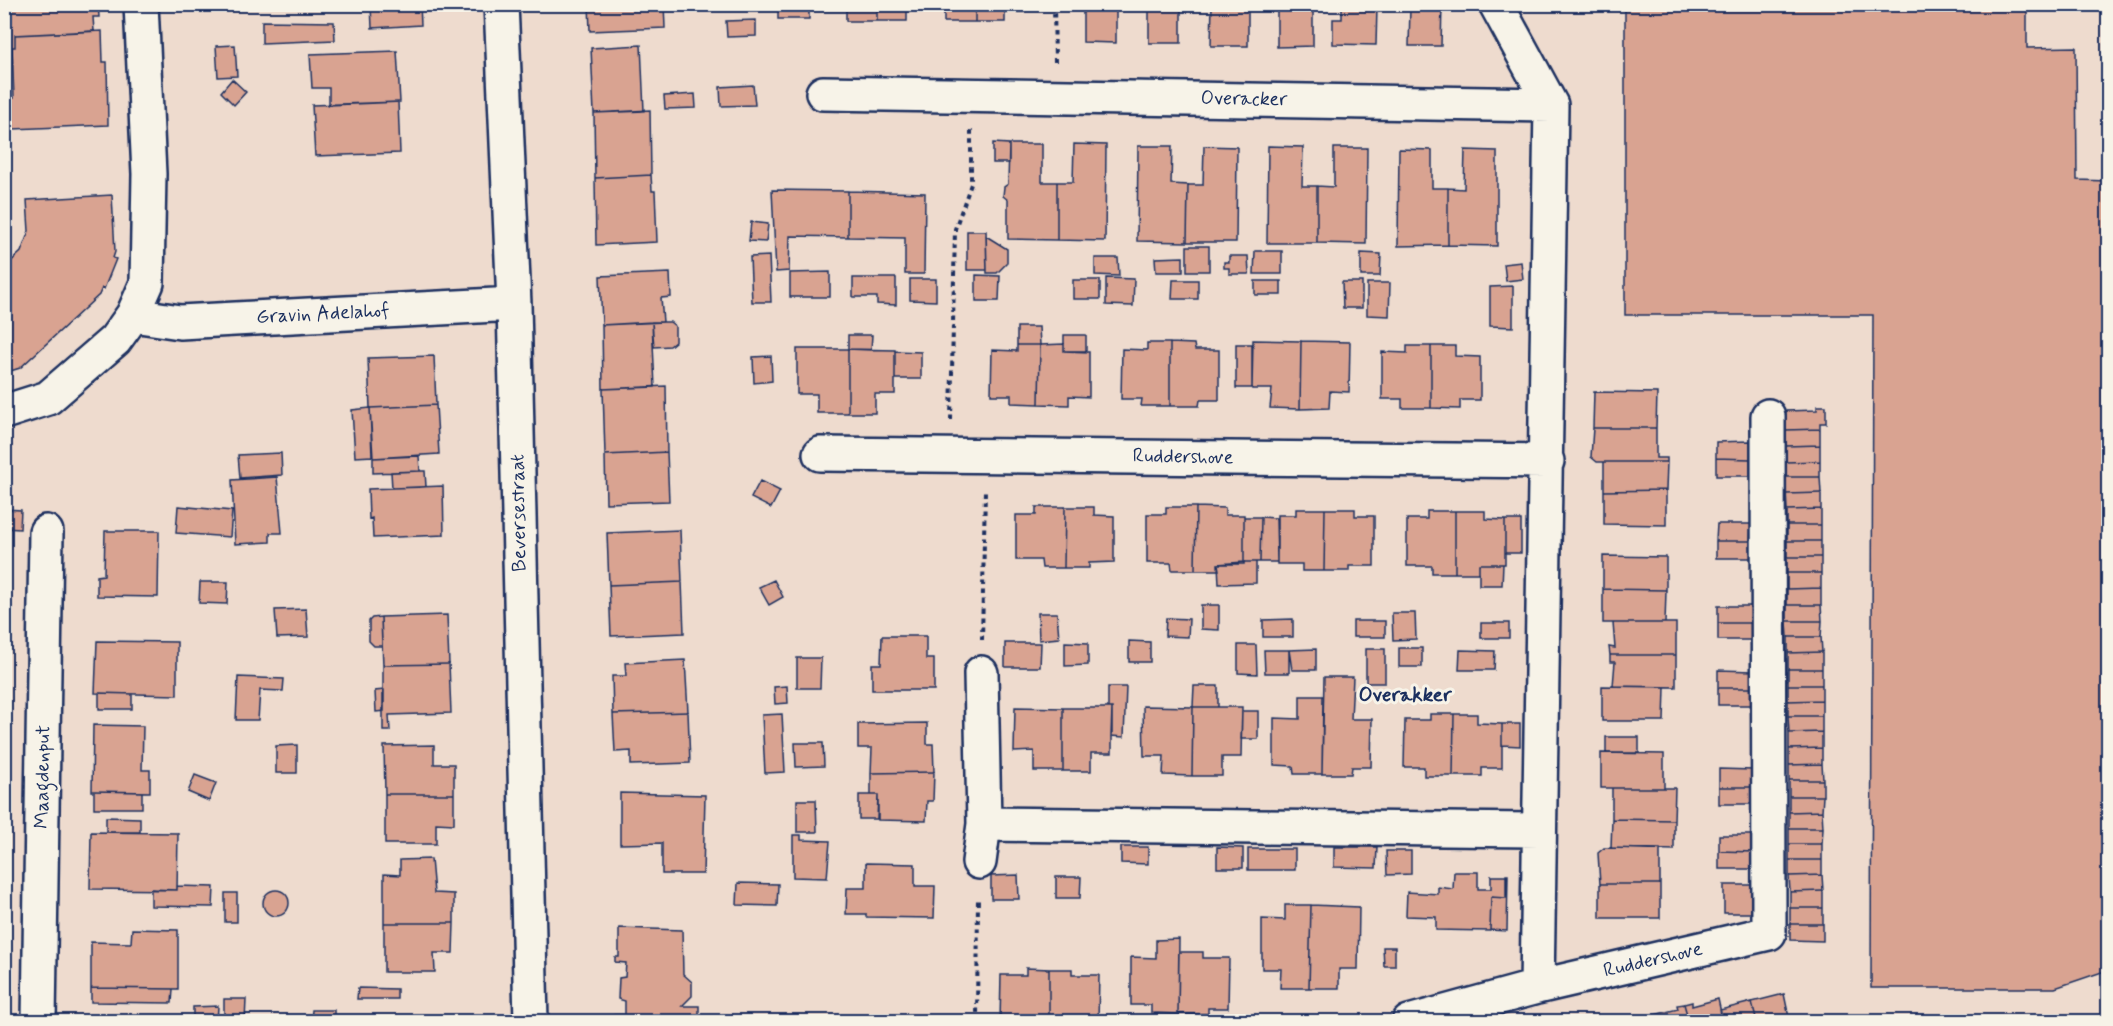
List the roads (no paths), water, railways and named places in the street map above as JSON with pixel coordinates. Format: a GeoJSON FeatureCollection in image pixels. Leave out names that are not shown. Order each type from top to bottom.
{"type":"FeatureCollection","features":[{"type":"Feature","properties":{"kind":"street"},"geometry":{"type":"LineString","coordinates":[[4,412],[48,398],[115,340],[133,315],[147,283],[149,174],[141,4]]}},
{"type":"Feature","properties":{"kind":"street","name":"Beversestraat"},"geometry":{"type":"LineString","coordinates":[[501,4],[514,304],[531,1022]]}},
{"type":"Feature","properties":{"kind":"street"},"geometry":{"type":"LineString","coordinates":[[1496,4],[1551,105],[1537,987]]}},
{"type":"Feature","properties":{"kind":"street","name":"Overacker"},"geometry":{"type":"LineString","coordinates":[[823,93],[1055,95],[1551,105]]}},
{"type":"Feature","properties":{"kind":"street","name":"Gravin Adelahof"},"geometry":{"type":"LineString","coordinates":[[133,315],[180,322],[514,304]]}},
{"type":"Feature","properties":{"kind":"street","name":"Ruddershove"},"geometry":{"type":"LineString","coordinates":[[1409,1022],[1537,987],[1769,933],[1768,416]]}},
{"type":"Feature","properties":{"kind":"street","name":"Ruddershove"},"geometry":{"type":"LineString","coordinates":[[820,454],[950,453],[1547,462]]}},
{"type":"Feature","properties":{"kind":"street","name":"Maagdenput"},"geometry":{"type":"LineString","coordinates":[[39,1022],[46,532]]}},
{"type":"Feature","properties":{"kind":"street"},"geometry":{"type":"LineString","coordinates":[[979,862],[984,824],[981,673]]}},
{"type":"Feature","properties":{"kind":"street"},"geometry":{"type":"LineString","coordinates":[[984,824],[1539,830]]}},
{"type":"Feature","properties":{"kind":"district","name":"Overakker"},"geometry":{"type":"Point","coordinates":[1405,695]}}]}
